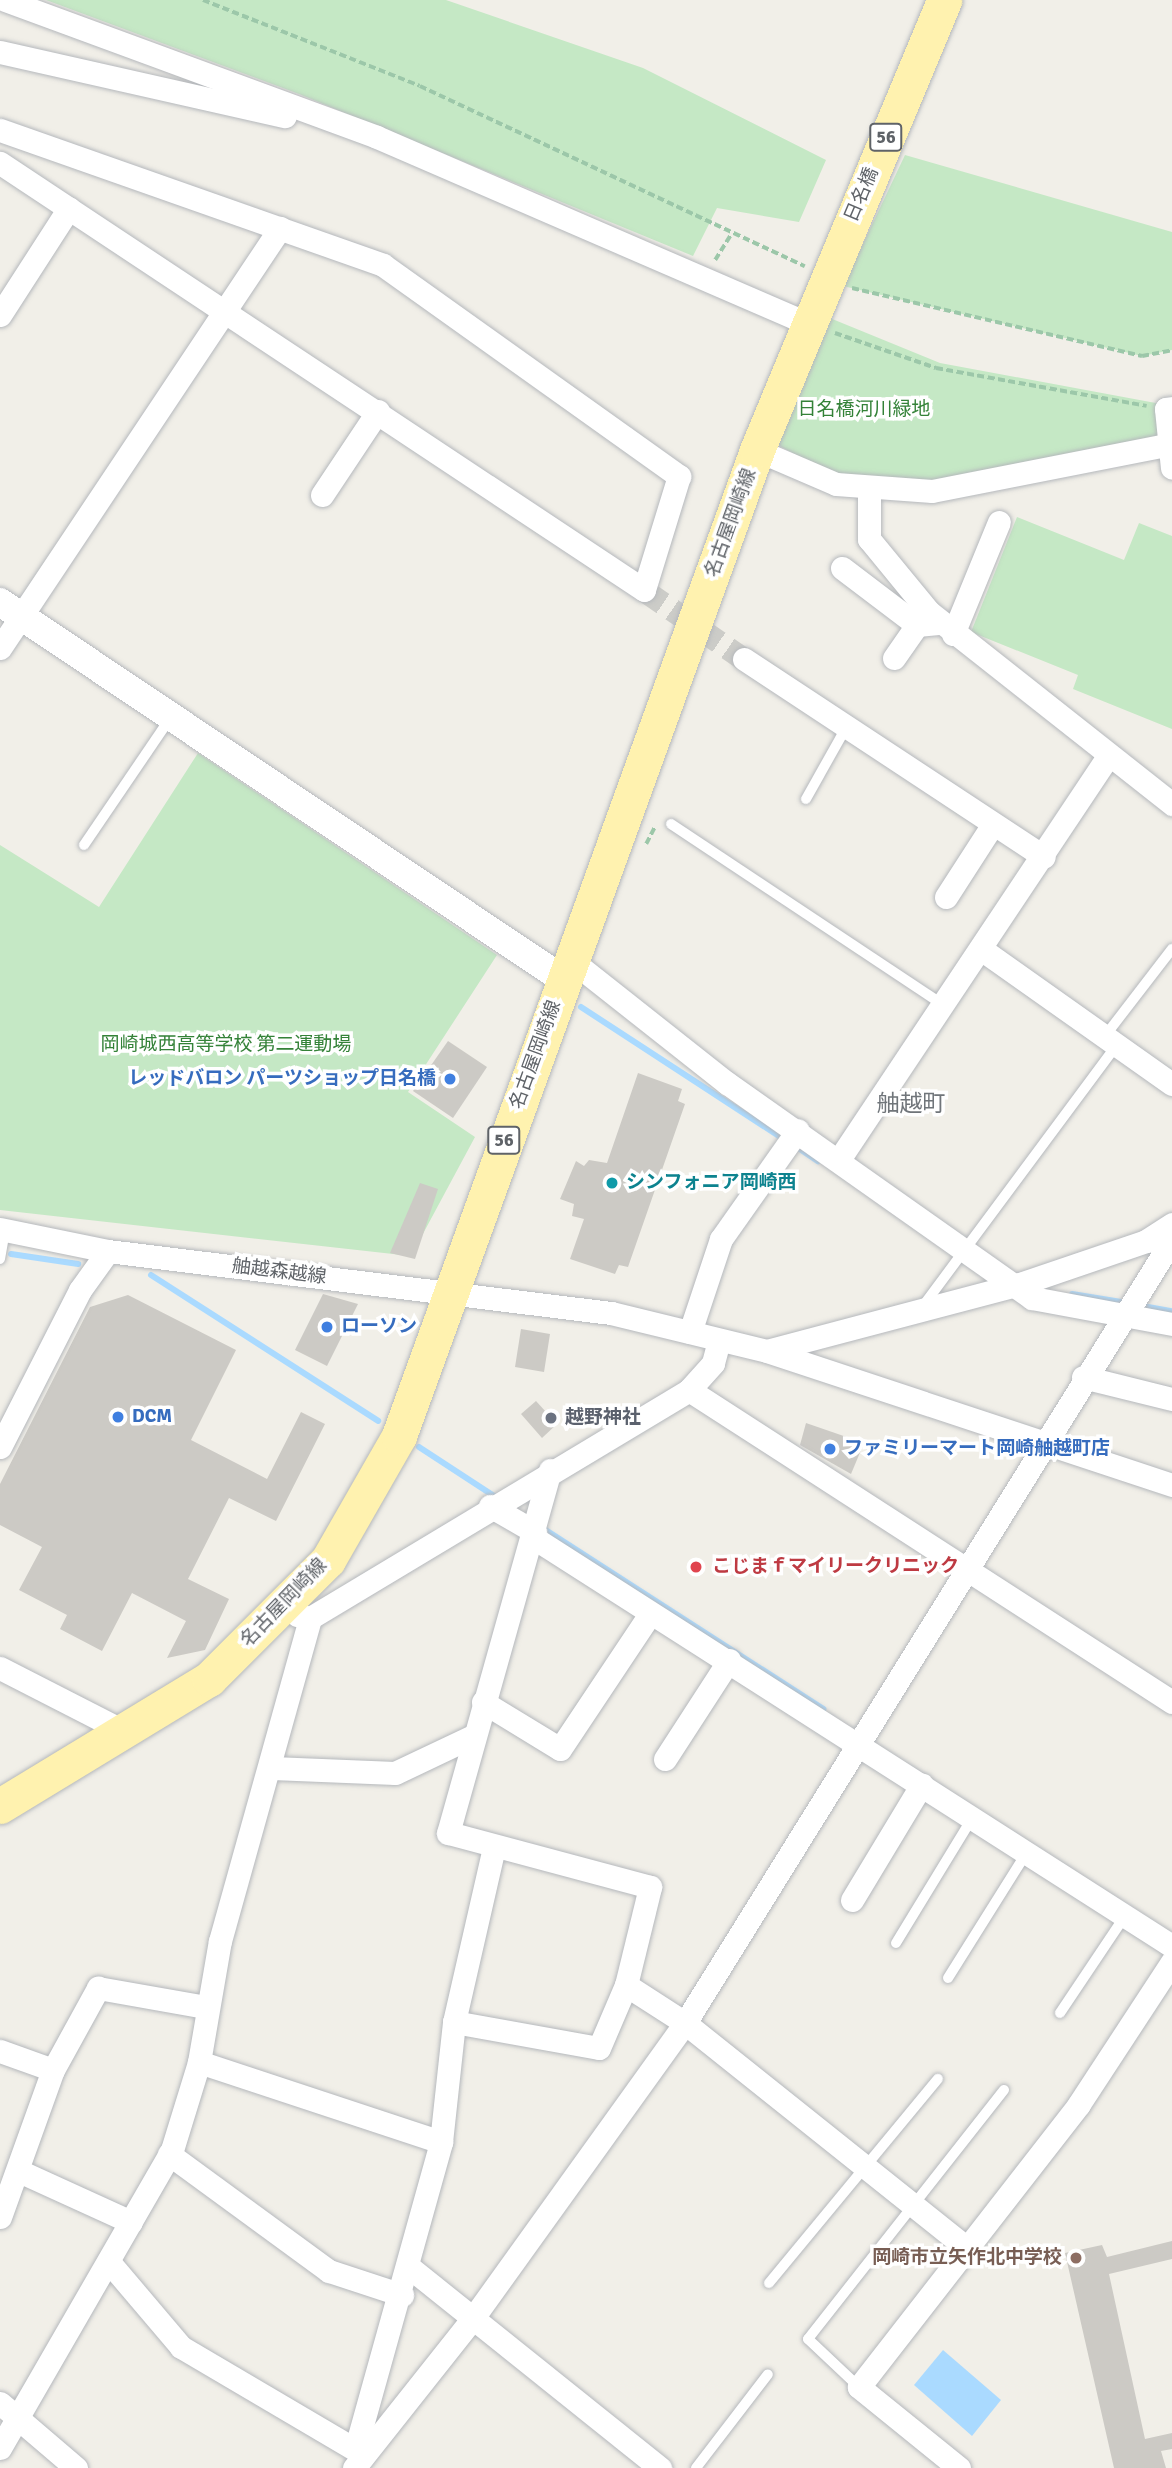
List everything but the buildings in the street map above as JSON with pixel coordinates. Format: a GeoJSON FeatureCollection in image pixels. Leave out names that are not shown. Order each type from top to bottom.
{"type":"FeatureCollection","features":[{"type":"Feature","properties":{"kind":"main road","name":"日名橋"},"geometry":{"type":"LineString","coordinates":[[827,276],[944,0]]}},
{"type":"Feature","properties":{"kind":"main road","name":"名古屋岡崎線"},"geometry":{"type":"LineString","coordinates":[[0,1806],[209,1679],[295,1615],[399,1436],[757,450],[827,276]]}},
{"type":"Feature","properties":{"kind":"street"},"geometry":{"type":"LineString","coordinates":[[5,0],[377,137],[806,323]]}},
{"type":"Feature","properties":{"kind":"street"},"geometry":{"type":"LineString","coordinates":[[0,52],[377,137]]}},
{"type":"Feature","properties":{"kind":"street"},"geometry":{"type":"LineString","coordinates":[[0,130],[383,265],[679,476],[644,590],[225,309],[0,163]]}},
{"type":"Feature","properties":{"kind":"street"},"geometry":{"type":"LineString","coordinates":[[0,315],[69,208]]}},
{"type":"Feature","properties":{"kind":"street"},"geometry":{"type":"LineString","coordinates":[[0,649],[11,609],[280,228]]}},
{"type":"Feature","properties":{"kind":"street"},"geometry":{"type":"LineString","coordinates":[[1169,409],[1172,468]]}},
{"type":"Feature","properties":{"kind":"street"},"geometry":{"type":"LineString","coordinates":[[322,495],[378,411]]}},
{"type":"Feature","properties":{"kind":"street"},"geometry":{"type":"LineString","coordinates":[[757,450],[869,491],[932,491],[1169,444]]}},
{"type":"Feature","properties":{"kind":"street"},"geometry":{"type":"LineString","coordinates":[[869,491],[869,540],[947,629],[1107,758],[1172,804]]}},
{"type":"Feature","properties":{"kind":"street"},"geometry":{"type":"LineString","coordinates":[[947,629],[999,522]]}},
{"type":"Feature","properties":{"kind":"street"},"geometry":{"type":"LineString","coordinates":[[842,568],[917,625],[947,629]]}},
{"type":"Feature","properties":{"kind":"street"},"geometry":{"type":"LineString","coordinates":[[11,609],[171,718],[568,970],[727,1083],[964,1244],[1020,1284],[1032,1298],[1172,1324]]}},
{"type":"Feature","properties":{"kind":"street"},"geometry":{"type":"LineString","coordinates":[[894,658],[917,625]]}},
{"type":"Feature","properties":{"kind":"street"},"geometry":{"type":"LineString","coordinates":[[744,659],[849,724],[1044,857]]}},
{"type":"Feature","properties":{"kind":"street"},"geometry":{"type":"LineString","coordinates":[[840,1158],[1044,857],[1107,758]]}},
{"type":"Feature","properties":{"kind":"street"},"geometry":{"type":"LineString","coordinates":[[946,897],[993,824]]}},
{"type":"Feature","properties":{"kind":"street"},"geometry":{"type":"LineString","coordinates":[[981,949],[1172,1084]]}},
{"type":"Feature","properties":{"kind":"street"},"geometry":{"type":"LineString","coordinates":[[690,1332],[721,1239],[798,1130]]}},
{"type":"Feature","properties":{"kind":"street"},"geometry":{"type":"LineString","coordinates":[[766,1351],[1020,1284],[1146,1241],[1172,1224]]}},
{"type":"Feature","properties":{"kind":"street","name":"舳越森越線"},"geometry":{"type":"LineString","coordinates":[[3,1229],[108,1251],[611,1313],[766,1351],[1172,1485]]}},
{"type":"Feature","properties":{"kind":"street"},"geometry":{"type":"LineString","coordinates":[[358,2457],[473,2318],[685,2022],[963,1568],[1045,1441],[1120,1315],[1172,1240]]}},
{"type":"Feature","properties":{"kind":"street"},"geometry":{"type":"LineString","coordinates":[[0,1447],[80,1290],[108,1251]]}},
{"type":"Feature","properties":{"kind":"street"},"geometry":{"type":"LineString","coordinates":[[0,2448],[169,2154],[200,2062],[206,2007],[272,1768],[295,1615],[689,1390],[713,1363],[719,1341]]}},
{"type":"Feature","properties":{"kind":"street"},"geometry":{"type":"LineString","coordinates":[[1083,1377],[1172,1399]]}},
{"type":"Feature","properties":{"kind":"street"},"geometry":{"type":"LineString","coordinates":[[689,1390],[1172,1702]]}},
{"type":"Feature","properties":{"kind":"street"},"geometry":{"type":"LineString","coordinates":[[454,2022],[599,2048],[626,1985],[650,1887],[448,1833],[536,1529],[550,1470]]}},
{"type":"Feature","properties":{"kind":"street"},"geometry":{"type":"LineString","coordinates":[[497,1502],[650,1614],[857,1741],[1172,1946]]}},
{"type":"Feature","properties":{"kind":"street"},"geometry":{"type":"LineString","coordinates":[[484,1702],[559,1749],[650,1614]]}},
{"type":"Feature","properties":{"kind":"street"},"geometry":{"type":"LineString","coordinates":[[665,1759],[729,1661]]}},
{"type":"Feature","properties":{"kind":"street"},"geometry":{"type":"LineString","coordinates":[[0,1668],[125,1732]]}},
{"type":"Feature","properties":{"kind":"street"},"geometry":{"type":"LineString","coordinates":[[272,1768],[394,1773],[474,1736]]}},
{"type":"Feature","properties":{"kind":"street"},"geometry":{"type":"LineString","coordinates":[[852,1900],[922,1784]]}},
{"type":"Feature","properties":{"kind":"street"},"geometry":{"type":"LineString","coordinates":[[358,2457],[441,2142],[454,2022],[494,1847]]}},
{"type":"Feature","properties":{"kind":"street"},"geometry":{"type":"LineString","coordinates":[[959,2468],[859,2387],[1079,2104],[1172,1962]]}},
{"type":"Feature","properties":{"kind":"street"},"geometry":{"type":"LineString","coordinates":[[626,1985],[685,2022],[967,2248]]}},
{"type":"Feature","properties":{"kind":"street"},"geometry":{"type":"LineString","coordinates":[[0,2217],[19,2171],[53,2070],[98,1988],[206,2007]]}},
{"type":"Feature","properties":{"kind":"street"},"geometry":{"type":"LineString","coordinates":[[0,2051],[53,2070]]}},
{"type":"Feature","properties":{"kind":"street"},"geometry":{"type":"LineString","coordinates":[[200,2062],[441,2142]]}},
{"type":"Feature","properties":{"kind":"street"},"geometry":{"type":"LineString","coordinates":[[169,2154],[329,2271],[401,2295]]}},
{"type":"Feature","properties":{"kind":"street"},"geometry":{"type":"LineString","coordinates":[[19,2171],[131,2222]]}},
{"type":"Feature","properties":{"kind":"street"},"geometry":{"type":"LineString","coordinates":[[109,2262],[181,2347],[358,2457]]}},
{"type":"Feature","properties":{"kind":"street"},"geometry":{"type":"LineString","coordinates":[[410,2267],[660,2468]]}},
{"type":"Feature","properties":{"kind":"street"},"geometry":{"type":"LineString","coordinates":[[0,2403],[76,2468]]}},
{"type":"Feature","properties":{"kind":"lane"},"geometry":{"type":"LineString","coordinates":[[84,845],[171,718]]}},
{"type":"Feature","properties":{"kind":"lane"},"geometry":{"type":"LineString","coordinates":[[806,799],[849,724]]}},
{"type":"Feature","properties":{"kind":"lane"},"geometry":{"type":"LineString","coordinates":[[671,824],[943,1005]]}},
{"type":"Feature","properties":{"kind":"lane"},"geometry":{"type":"LineString","coordinates":[[919,1312],[1172,949]]}},
{"type":"Feature","properties":{"kind":"lane"},"geometry":{"type":"LineString","coordinates":[[0,1259],[3,1229]]}},
{"type":"Feature","properties":{"kind":"lane"},"geometry":{"type":"LineString","coordinates":[[896,1943],[974,1817]]}},
{"type":"Feature","properties":{"kind":"lane"},"geometry":{"type":"LineString","coordinates":[[948,1978],[1027,1852]]}},
{"type":"Feature","properties":{"kind":"lane"},"geometry":{"type":"LineString","coordinates":[[1060,2013],[1125,1916]]}},
{"type":"Feature","properties":{"kind":"lane"},"geometry":{"type":"LineString","coordinates":[[769,2283],[863,2164],[938,2079]]}},
{"type":"Feature","properties":{"kind":"lane"},"geometry":{"type":"LineString","coordinates":[[859,2387],[808,2339],[910,2203],[1004,2090]]}},
{"type":"Feature","properties":{"kind":"lane"},"geometry":{"type":"LineString","coordinates":[[696,2468],[768,2374]]}},
{"type":"Feature","properties":{"kind":"path"},"geometry":{"type":"LineString","coordinates":[[203,0],[420,86],[731,234],[827,276],[1142,356],[1172,350]]}},
{"type":"Feature","properties":{"kind":"path"},"geometry":{"type":"LineString","coordinates":[[703,280],[731,234]]}},
{"type":"Feature","properties":{"kind":"path"},"geometry":{"type":"LineString","coordinates":[[806,323],[936,368],[1169,409]]}},
{"type":"Feature","properties":{"kind":"green space"},"geometry":{"type":"Polygon","coordinates":[[[46,0],[446,0],[643,68],[826,160],[799,222],[717,208],[693,256],[299,94],[46,0]]]}},
{"type":"Feature","properties":{"kind":"green space"},"geometry":{"type":"Polygon","coordinates":[[[905,155],[1172,232],[1172,350],[1142,356],[843,286],[905,155]]]}},
{"type":"Feature","properties":{"kind":"green space","name":"日名橋河川緑地"},"geometry":{"type":"Polygon","coordinates":[[[820,314],[940,363],[1161,404],[1159,438],[932,486],[838,477],[772,442],[820,314]]]}},
{"type":"Feature","properties":{"kind":"green space"},"geometry":{"type":"Polygon","coordinates":[[[1017,517],[1124,560],[1139,523],[1172,536],[1172,729],[1073,689],[1078,675],[971,632],[1017,517]]]}},
{"type":"Feature","properties":{"kind":"green space","name":"岡崎城西高等学校 第二運動場"},"geometry":{"type":"Polygon","coordinates":[[[198,753],[497,955],[408,1092],[475,1137],[411,1256],[0,1210],[0,845],[99,907],[198,753]]]}},
{"type":"Feature","properties":{"kind":"water"},"geometry":{"type":"Polygon","coordinates":[[[943,2350],[1001,2400],[972,2436],[914,2385],[943,2350]]]}},
{"type":"Feature","properties":{"kind":"waterway"},"geometry":{"type":"LineString","coordinates":[[581,1007],[785,1140]]}},
{"type":"Feature","properties":{"kind":"waterway"},"geometry":{"type":"LineString","coordinates":[[794,1145],[818,1161]]}},
{"type":"Feature","properties":{"kind":"waterway"},"geometry":{"type":"LineString","coordinates":[[11,1254],[78,1264]]}},
{"type":"Feature","properties":{"kind":"waterway"},"geometry":{"type":"LineString","coordinates":[[151,1275],[378,1421]]}},
{"type":"Feature","properties":{"kind":"waterway"},"geometry":{"type":"LineString","coordinates":[[1072,1294],[1127,1303]]}},
{"type":"Feature","properties":{"kind":"waterway"},"geometry":{"type":"LineString","coordinates":[[1137,1305],[1172,1311]]}},
{"type":"Feature","properties":{"kind":"waterway"},"geometry":{"type":"LineString","coordinates":[[419,1447],[500,1500]]}},
{"type":"Feature","properties":{"kind":"waterway"},"geometry":{"type":"LineString","coordinates":[[541,1527],[823,1709]]}},
{"type":"Feature","properties":{"kind":"tunnel"},"geometry":{"type":"LineString","coordinates":[[644,590],[744,659]]}},
{"type":"Feature","properties":{"kind":"place","name":"レッドバロン パーツショップ日名橋"},"geometry":{"type":"Point","coordinates":[450,1079]}},
{"type":"Feature","properties":{"kind":"place","name":"シンフォニア岡崎西"},"geometry":{"type":"Point","coordinates":[612,1183]}},
{"type":"Feature","properties":{"kind":"place","name":"ローソン"},"geometry":{"type":"Point","coordinates":[327,1327]}},
{"type":"Feature","properties":{"kind":"place","name":"DCM"},"geometry":{"type":"Point","coordinates":[118,1417]}},
{"type":"Feature","properties":{"kind":"place","name":"越野神社"},"geometry":{"type":"Point","coordinates":[551,1418]}},
{"type":"Feature","properties":{"kind":"place","name":"ファミリーマート岡崎舳越町店"},"geometry":{"type":"Point","coordinates":[830,1449]}},
{"type":"Feature","properties":{"kind":"place","name":"こじまｆマイリークリニック"},"geometry":{"type":"Point","coordinates":[696,1567]}},
{"type":"Feature","properties":{"kind":"place","name":"岡崎市立矢作北中学校"},"geometry":{"type":"Point","coordinates":[1076,2258]}},
{"type":"Feature","properties":{"kind":"district","name":"舳越町"},"geometry":{"type":"Point","coordinates":[911,1104]}}]}
